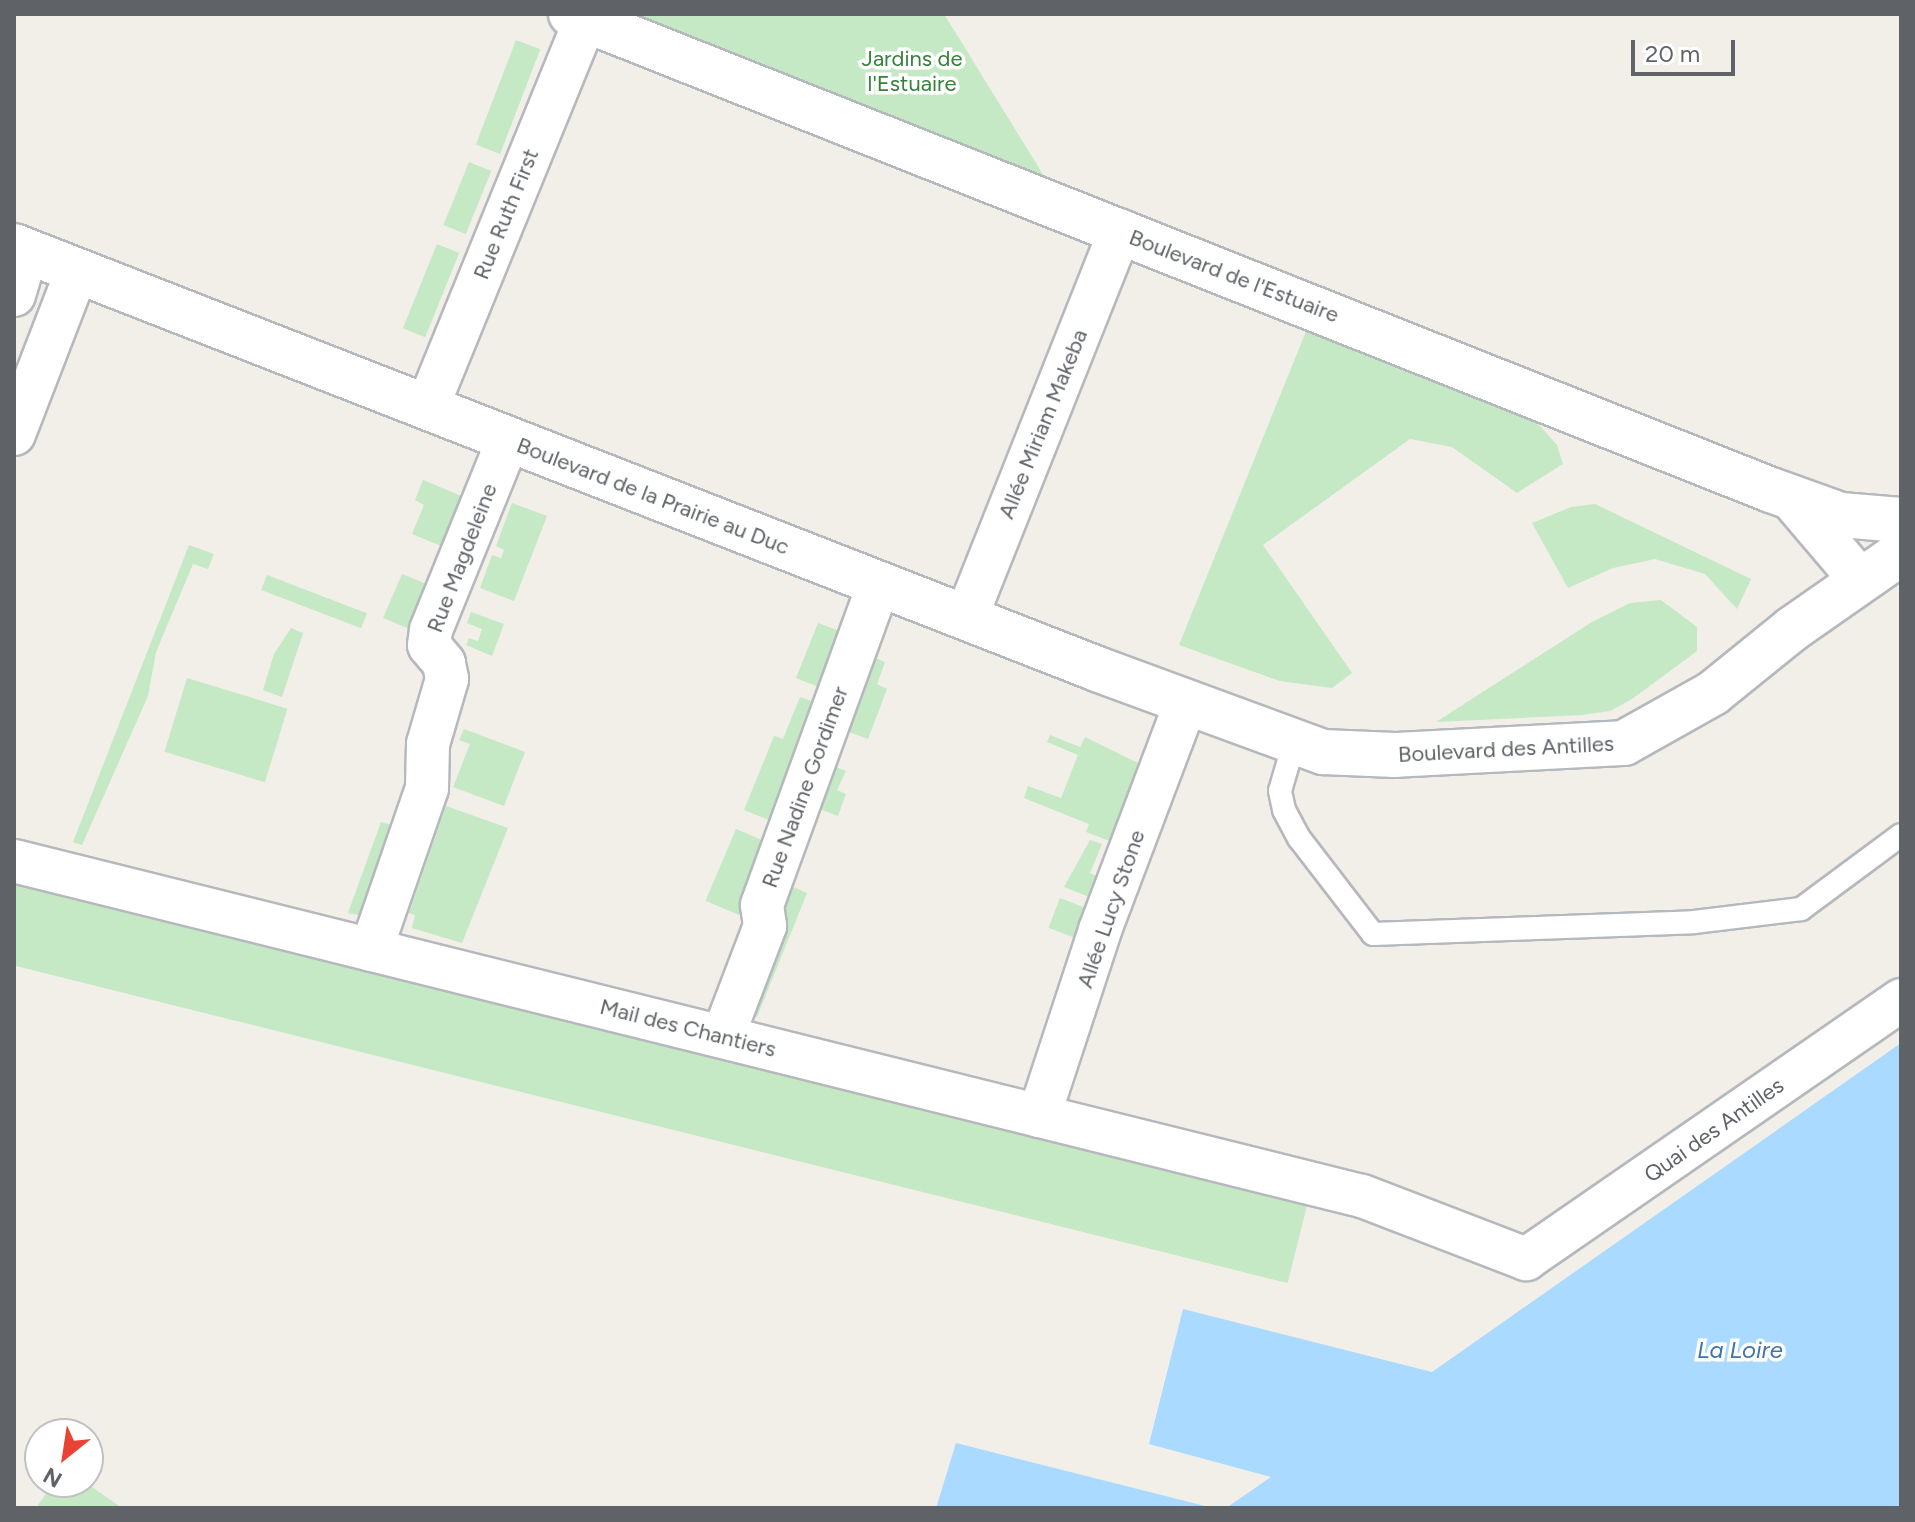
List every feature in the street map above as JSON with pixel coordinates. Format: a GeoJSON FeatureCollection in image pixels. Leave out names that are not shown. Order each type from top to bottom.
{"type":"FeatureCollection","features":[{"type":"Feature","properties":{"kind":"main road","name":"Boulevard de l'Estuaire"},"geometry":{"type":"LineString","coordinates":[[578,17],[1789,496],[1839,514],[1901,520]]}},
{"type":"Feature","properties":{"kind":"main road","name":"Boulevard de la Prairie au Duc"},"geometry":{"type":"LineString","coordinates":[[21,249],[1294,743]]}},
{"type":"Feature","properties":{"kind":"main road","name":"Boulevard des Antilles"},"geometry":{"type":"LineString","coordinates":[[1294,743],[1351,756],[1624,743],[1713,693],[1901,553]]}},
{"type":"Feature","properties":{"kind":"street","name":"Rue Ruth First"},"geometry":{"type":"LineString","coordinates":[[427,408],[578,17]]}},
{"type":"Feature","properties":{"kind":"street","name":"Allée Miriam Makeba"},"geometry":{"type":"LineString","coordinates":[[966,618],[1120,231]]}},
{"type":"Feature","properties":{"kind":"street"},"geometry":{"type":"LineString","coordinates":[[14,295],[21,249]]}},
{"type":"Feature","properties":{"kind":"street"},"geometry":{"type":"LineString","coordinates":[[14,434],[77,271]]}},
{"type":"Feature","properties":{"kind":"street","name":"Rue Magdeleine"},"geometry":{"type":"LineString","coordinates":[[371,950],[427,788],[428,744],[447,679],[444,663],[429,645],[431,630],[508,440]]}},
{"type":"Feature","properties":{"kind":"street"},"geometry":{"type":"LineString","coordinates":[[1789,496],[1852,570],[1850,589]]}},
{"type":"Feature","properties":{"kind":"street","name":"Rue Nadine Gordimer"},"geometry":{"type":"LineString","coordinates":[[723,1036],[765,926],[762,905],[879,584]]}},
{"type":"Feature","properties":{"kind":"street","name":"Allée Lucy Stone"},"geometry":{"type":"LineString","coordinates":[[1039,1116],[1100,930],[1186,703]]}},
{"type":"Feature","properties":{"kind":"street","name":"Mail des Chantiers"},"geometry":{"type":"LineString","coordinates":[[14,861],[1362,1196],[1526,1259]]}},
{"type":"Feature","properties":{"kind":"street","name":"Quai des Antilles"},"geometry":{"type":"LineString","coordinates":[[1526,1259],[1901,1000]]}},
{"type":"Feature","properties":{"kind":"lane"},"geometry":{"type":"LineString","coordinates":[[1294,743],[1280,791],[1284,810],[1299,838],[1373,934],[1694,922],[1801,909],[1901,835]]}},
{"type":"Feature","properties":{"kind":"green space","name":"Jardins de l'Estuaire"},"geometry":{"type":"Polygon","coordinates":[[[606,14],[944,14],[1050,186],[606,14]]]}},
{"type":"Feature","properties":{"kind":"green space"},"geometry":{"type":"Polygon","coordinates":[[[516,40],[540,49],[500,154],[476,145],[516,40]]]}},
{"type":"Feature","properties":{"kind":"green space"},"geometry":{"type":"Polygon","coordinates":[[[469,162],[491,171],[466,234],[444,225],[469,162]]]}},
{"type":"Feature","properties":{"kind":"green space"},"geometry":{"type":"Polygon","coordinates":[[[437,244],[459,253],[425,337],[403,328],[437,244]]]}},
{"type":"Feature","properties":{"kind":"green space"},"geometry":{"type":"Polygon","coordinates":[[[1307,329],[1509,406],[1540,426],[1557,445],[1563,464],[1517,493],[1452,447],[1410,439],[1263,545],[1352,673],[1332,688],[1280,681],[1179,645],[1307,329]]]}},
{"type":"Feature","properties":{"kind":"green space"},"geometry":{"type":"Polygon","coordinates":[[[423,480],[471,500],[451,550],[412,534],[424,505],[415,500],[423,480]]]}},
{"type":"Feature","properties":{"kind":"green space"},"geometry":{"type":"Polygon","coordinates":[[[512,503],[547,516],[514,601],[480,588],[492,555],[501,558],[504,550],[496,546],[512,503]]]}},
{"type":"Feature","properties":{"kind":"green space"},"geometry":{"type":"Polygon","coordinates":[[[1595,504],[1751,579],[1737,609],[1705,574],[1655,559],[1613,568],[1568,588],[1532,523],[1571,507],[1595,504]]]}},
{"type":"Feature","properties":{"kind":"green space"},"geometry":{"type":"Polygon","coordinates":[[[189,545],[214,554],[208,569],[193,564],[156,652],[148,696],[82,845],[73,842],[189,545]]]}},
{"type":"Feature","properties":{"kind":"green space"},"geometry":{"type":"Polygon","coordinates":[[[402,574],[429,585],[417,632],[383,618],[402,574]]]}},
{"type":"Feature","properties":{"kind":"green space"},"geometry":{"type":"Polygon","coordinates":[[[267,575],[367,613],[361,628],[261,590],[267,575]]]}},
{"type":"Feature","properties":{"kind":"green space"},"geometry":{"type":"Polygon","coordinates":[[[1661,600],[1697,627],[1697,651],[1632,699],[1610,711],[1436,722],[1592,622],[1630,603],[1661,600]]]}},
{"type":"Feature","properties":{"kind":"green space"},"geometry":{"type":"Polygon","coordinates":[[[471,612],[504,624],[492,656],[466,645],[469,638],[478,641],[482,629],[467,623],[471,612]]]}},
{"type":"Feature","properties":{"kind":"green space"},"geometry":{"type":"Polygon","coordinates":[[[818,623],[845,633],[831,692],[796,678],[818,623]]]}},
{"type":"Feature","properties":{"kind":"green space"},"geometry":{"type":"Polygon","coordinates":[[[291,628],[303,633],[282,697],[263,690],[274,654],[291,628]]]}},
{"type":"Feature","properties":{"kind":"green space"},"geometry":{"type":"Polygon","coordinates":[[[864,653],[885,662],[877,684],[887,689],[868,739],[841,729],[864,653]]]}},
{"type":"Feature","properties":{"kind":"green space"},"geometry":{"type":"Polygon","coordinates":[[[187,678],[287,709],[265,782],[164,752],[187,678]]]}},
{"type":"Feature","properties":{"kind":"green space"},"geometry":{"type":"Polygon","coordinates":[[[800,697],[828,707],[781,825],[744,810],[774,736],[783,739],[800,697]]]}},
{"type":"Feature","properties":{"kind":"green space"},"geometry":{"type":"Polygon","coordinates":[[[464,729],[525,752],[504,806],[453,787],[470,744],[459,740],[464,729]]]}},
{"type":"Feature","properties":{"kind":"green space"},"geometry":{"type":"Polygon","coordinates":[[[1050,735],[1080,747],[1085,737],[1150,769],[1115,843],[1086,832],[1089,824],[1024,798],[1028,786],[1061,798],[1078,755],[1047,742],[1050,735]]]}},
{"type":"Feature","properties":{"kind":"green space"},"geometry":{"type":"Polygon","coordinates":[[[829,764],[846,771],[837,790],[846,794],[838,816],[812,806],[829,764]]]}},
{"type":"Feature","properties":{"kind":"green space"},"geometry":{"type":"Polygon","coordinates":[[[446,806],[508,828],[462,943],[412,928],[415,915],[409,913],[446,806]]]}},
{"type":"Feature","properties":{"kind":"green space"},"geometry":{"type":"Polygon","coordinates":[[[381,822],[391,825],[373,918],[348,913],[381,822]]]}},
{"type":"Feature","properties":{"kind":"green space"},"geometry":{"type":"Polygon","coordinates":[[[736,829],[776,846],[745,918],[706,901],[736,829]]]}},
{"type":"Feature","properties":{"kind":"green space"},"geometry":{"type":"Polygon","coordinates":[[[1090,840],[1102,844],[1090,873],[1100,878],[1092,898],[1064,887],[1090,840]]]}},
{"type":"Feature","properties":{"kind":"green space"},"geometry":{"type":"Polygon","coordinates":[[[14,881],[1307,1203],[1288,1283],[14,966],[14,881]]]}},
{"type":"Feature","properties":{"kind":"green space"},"geometry":{"type":"Polygon","coordinates":[[[782,882],[807,893],[757,1017],[741,1014],[782,882]]]}},
{"type":"Feature","properties":{"kind":"green space"},"geometry":{"type":"Polygon","coordinates":[[[1060,898],[1096,912],[1085,942],[1049,928],[1060,898]]]}},
{"type":"Feature","properties":{"kind":"green space"},"geometry":{"type":"Polygon","coordinates":[[[104,1495],[122,1508],[36,1508],[43,1498],[104,1498],[104,1495]]]}},
{"type":"Feature","properties":{"kind":"water","name":"La Loire"},"geometry":{"type":"Polygon","coordinates":[[[1901,1043],[1901,1508],[1226,1508],[1271,1477],[1149,1444],[1183,1309],[1432,1372],[1901,1043]]]}},
{"type":"Feature","properties":{"kind":"water"},"geometry":{"type":"Polygon","coordinates":[[[956,1443],[1213,1508],[936,1508],[956,1443]]]}}]}
